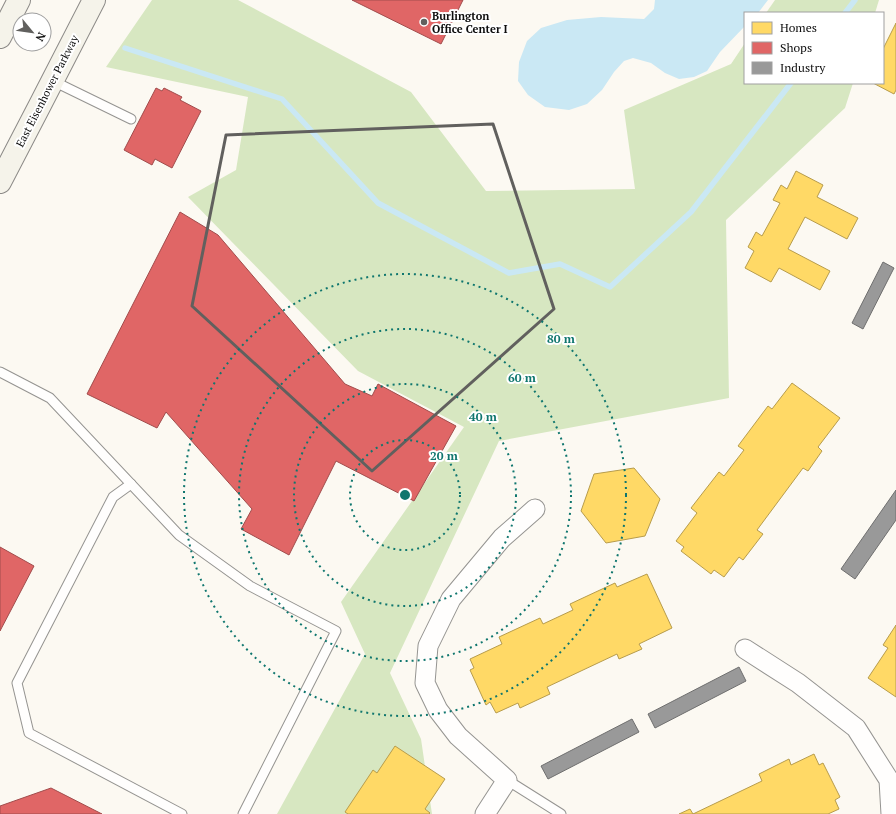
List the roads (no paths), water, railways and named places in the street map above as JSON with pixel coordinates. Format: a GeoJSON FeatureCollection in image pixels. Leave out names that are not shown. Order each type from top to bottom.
{"type":"FeatureCollection","features":[{"type":"Feature","properties":{"kind":"main road"},"geometry":{"type":"LineString","coordinates":[[0,37],[19,0]]}},
{"type":"Feature","properties":{"kind":"main road","name":"East Eisenhower Parkway"},"geometry":{"type":"LineString","coordinates":[[0,182],[94,0]]}},
{"type":"Feature","properties":{"kind":"street"},"geometry":{"type":"LineString","coordinates":[[485,814],[507,780],[458,736],[438,710],[425,683],[428,646],[451,599],[502,538],[535,508]]}},
{"type":"Feature","properties":{"kind":"street"},"geometry":{"type":"LineString","coordinates":[[746,649],[798,683],[856,728],[889,780],[891,814]]}},
{"type":"Feature","properties":{"kind":"lane"},"geometry":{"type":"LineString","coordinates":[[53,81],[131,119]]}},
{"type":"Feature","properties":{"kind":"lane"},"geometry":{"type":"LineString","coordinates":[[0,372],[50,398],[179,535],[245,583],[336,631],[243,814]]}},
{"type":"Feature","properties":{"kind":"lane"},"geometry":{"type":"LineString","coordinates":[[131,484],[113,497],[17,683],[29,733],[182,814]]}},
{"type":"Feature","properties":{"kind":"lane"},"geometry":{"type":"LineString","coordinates":[[507,780],[561,814]]}},
{"type":"Feature","properties":{"kind":"water"},"geometry":{"type":"Polygon","coordinates":[[[655,0],[768,0],[759,12],[744,12],[744,27],[720,52],[707,71],[694,77],[679,79],[665,73],[651,63],[633,58],[624,61],[614,72],[602,90],[587,104],[569,110],[545,107],[528,95],[518,81],[519,62],[527,41],[541,28],[567,20],[601,17],[644,19],[654,9],[655,0]]]}},
{"type":"Feature","properties":{"kind":"waterway"},"geometry":{"type":"LineString","coordinates":[[846,12],[855,0]]}},
{"type":"Feature","properties":{"kind":"waterway"},"geometry":{"type":"LineString","coordinates":[[125,48],[282,99],[378,203],[509,273],[560,264],[610,287],[691,212],[790,84]]}},
{"type":"Feature","properties":{"kind":"place","name":"Burlington Office Center I"},"geometry":{"type":"Point","coordinates":[424,22]}}]}
